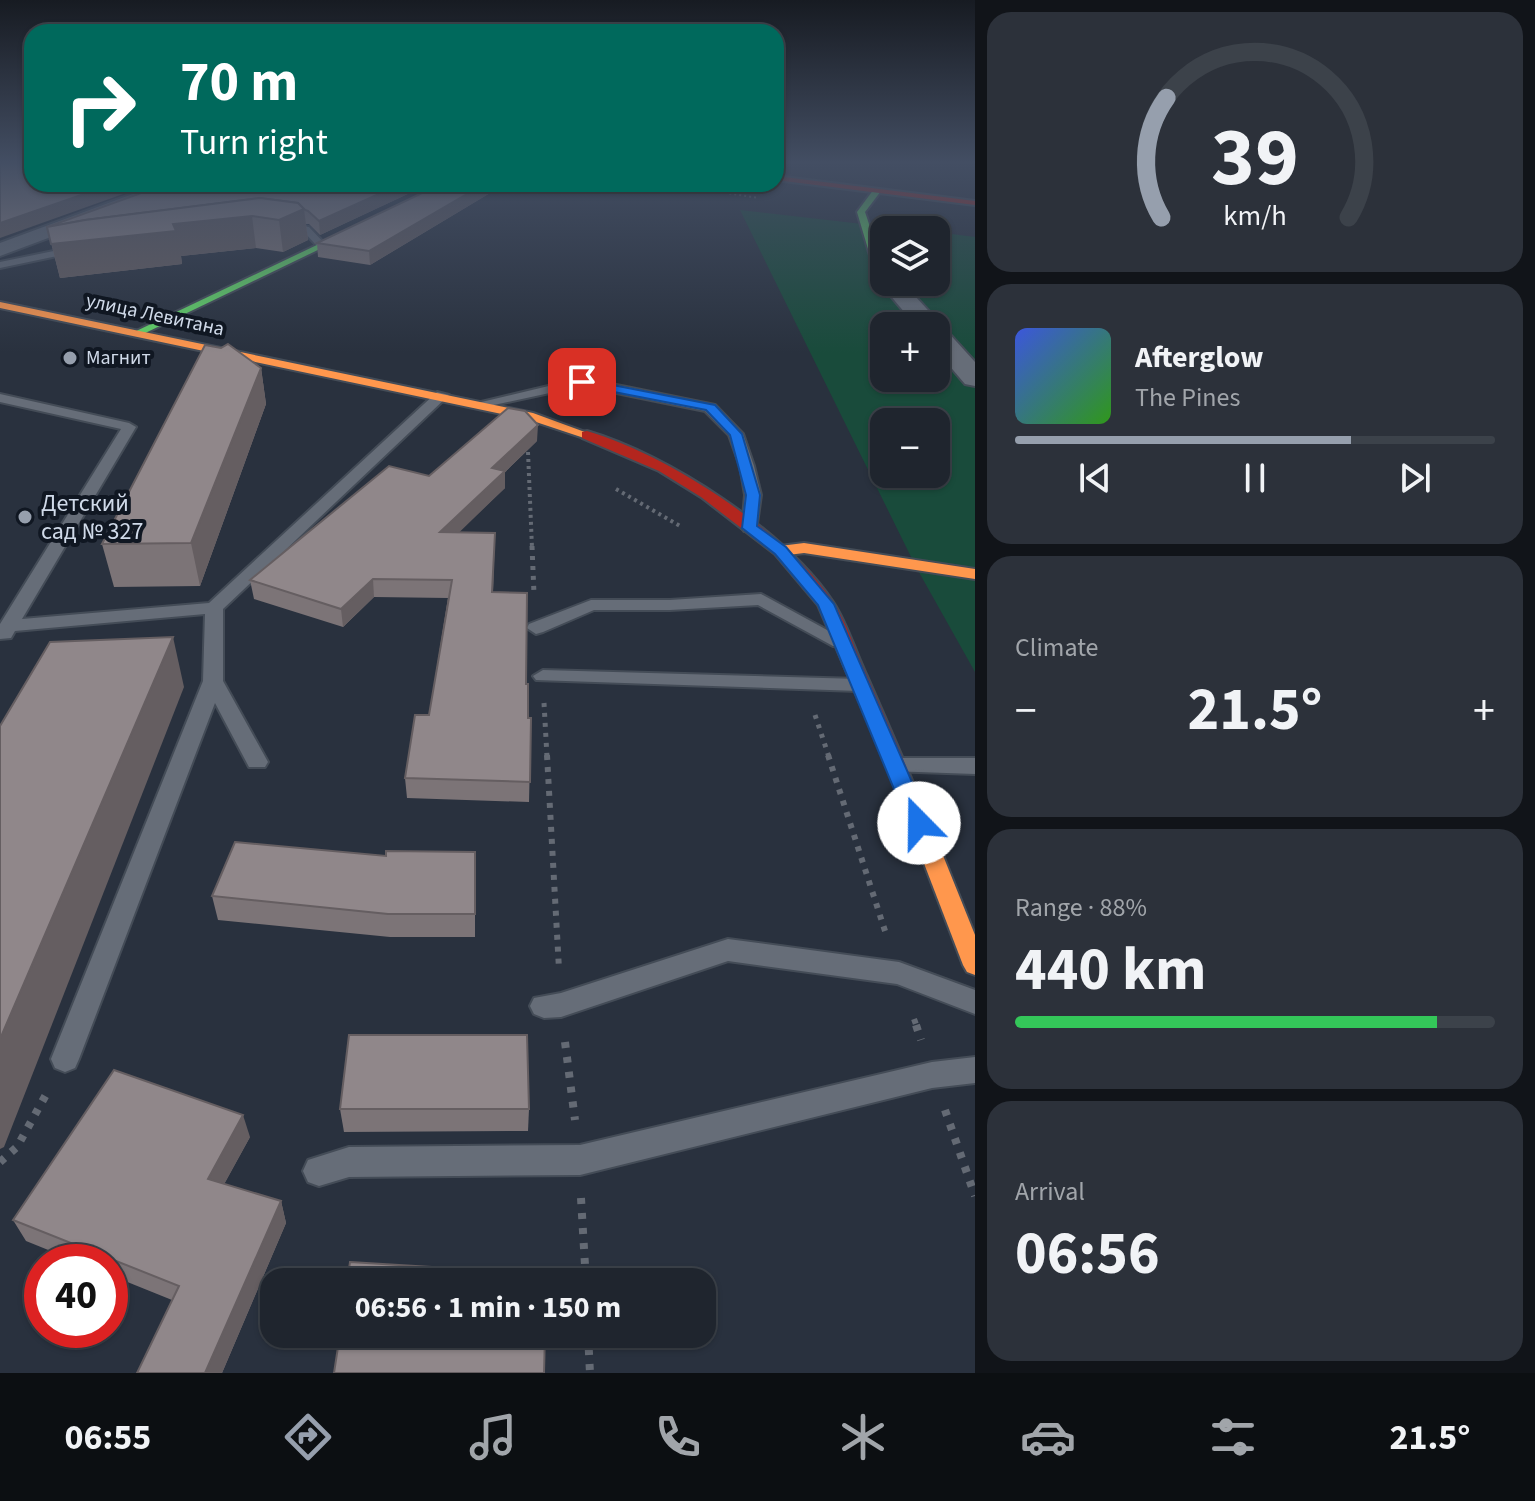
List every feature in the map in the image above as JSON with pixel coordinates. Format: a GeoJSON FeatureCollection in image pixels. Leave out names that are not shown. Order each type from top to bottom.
{"type":"FeatureCollection","features":[{"type":"Feature","properties":{"kind":"street"},"geometry":{"type":"LineString","coordinates":[[0,250],[66,225]]}},
{"type":"Feature","properties":{"kind":"street"},"geometry":{"type":"LineString","coordinates":[[135,334],[363,225]]}},
{"type":"Feature","properties":{"kind":"street"},"geometry":{"type":"LineString","coordinates":[[903,296],[917,312]]}},
{"type":"Feature","properties":{"kind":"street","name":"улица Левитана"},"geometry":{"type":"LineString","coordinates":[[0,305],[442,395],[533,417],[618,446],[664,468],[706,494],[780,551],[826,604],[897,766],[975,965]]}},
{"type":"Feature","properties":{"kind":"street"},"geometry":{"type":"LineString","coordinates":[[950,350],[975,378]]}},
{"type":"Feature","properties":{"kind":"street"},"geometry":{"type":"LineString","coordinates":[[780,551],[804,548],[975,574]]}},
{"type":"Feature","properties":{"kind":"lane"},"geometry":{"type":"LineString","coordinates":[[279,225],[306,229],[321,245]]}},
{"type":"Feature","properties":{"kind":"lane"},"geometry":{"type":"LineString","coordinates":[[0,265],[92,246]]}},
{"type":"Feature","properties":{"kind":"lane"},"geometry":{"type":"LineString","coordinates":[[480,404],[582,382],[710,408],[736,434],[747,466],[753,495],[750,528]]}},
{"type":"Feature","properties":{"kind":"lane"},"geometry":{"type":"LineString","coordinates":[[3,633],[214,608],[442,395]]}},
{"type":"Feature","properties":{"kind":"lane"},"geometry":{"type":"LineString","coordinates":[[0,398],[129,427],[3,633]]}},
{"type":"Feature","properties":{"kind":"lane"},"geometry":{"type":"LineString","coordinates":[[536,628],[591,605],[670,605],[761,599],[842,643]]}},
{"type":"Feature","properties":{"kind":"lane"},"geometry":{"type":"LineString","coordinates":[[65,1059],[213,681],[214,608]]}},
{"type":"Feature","properties":{"kind":"lane"},"geometry":{"type":"LineString","coordinates":[[543,676],[859,685]]}},
{"type":"Feature","properties":{"kind":"lane"},"geometry":{"type":"LineString","coordinates":[[213,681],[257,762]]}},
{"type":"Feature","properties":{"kind":"lane"},"geometry":{"type":"LineString","coordinates":[[897,766],[975,766]]}},
{"type":"Feature","properties":{"kind":"lane"},"geometry":{"type":"LineString","coordinates":[[552,1006],[728,950],[899,973],[975,1002]]}},
{"type":"Feature","properties":{"kind":"lane"},"geometry":{"type":"LineString","coordinates":[[319,1171],[349,1162],[580,1160],[932,1075],[975,1070]]}},
{"type":"Feature","properties":{"kind":"path"},"geometry":{"type":"LineString","coordinates":[[528,439],[536,628]]}},
{"type":"Feature","properties":{"kind":"path"},"geometry":{"type":"LineString","coordinates":[[543,676],[552,1006],[580,1160],[585,1268]]}},
{"type":"Feature","properties":{"kind":"path"},"geometry":{"type":"LineString","coordinates":[[0,1162],[17,1147],[65,1059]]}},
{"type":"Feature","properties":{"kind":"path"},"geometry":{"type":"LineString","coordinates":[[589,1348],[590,1373]]}},
{"type":"Feature","properties":{"kind":"green space"},"geometry":{"type":"Polygon","coordinates":[[[747,225],[870,225],[870,296],[950,296],[950,234],[975,237],[975,672],[916,567],[877,488],[950,488],[950,408],[870,408],[870,474],[747,225]]]}},
{"type":"Feature","properties":{"kind":"building"},"geometry":{"type":"Polygon","coordinates":[[[173,225],[176,231],[51,244],[47,227],[173,225]]]}},
{"type":"Feature","properties":{"kind":"building"},"geometry":{"type":"Polygon","coordinates":[[[355,225],[414,225],[369,251],[317,243],[355,225]]]}},
{"type":"Feature","properties":{"kind":"building"},"geometry":{"type":"Polygon","coordinates":[[[228,344],[261,368],[191,543],[102,544],[205,345],[221,348],[228,344]]]}},
{"type":"Feature","properties":{"kind":"building"},"geometry":{"type":"Polygon","coordinates":[[[508,408],[525,411],[538,425],[492,468],[505,471],[440,532],[495,533],[492,592],[527,593],[526,684],[528,718],[531,718],[530,782],[405,778],[415,715],[429,715],[452,580],[373,579],[341,609],[250,580],[389,466],[429,476],[508,408]]]}},
{"type":"Feature","properties":{"kind":"building"},"geometry":{"type":"Polygon","coordinates":[[[173,637],[0,1039],[0,726],[50,642],[173,637]]]}},
{"type":"Feature","properties":{"kind":"building"},"geometry":{"type":"Polygon","coordinates":[[[235,842],[386,856],[386,851],[475,852],[475,914],[388,914],[212,896],[235,842]]]}},
{"type":"Feature","properties":{"kind":"building"},"geometry":{"type":"Polygon","coordinates":[[[349,1035],[527,1035],[529,1109],[340,1109],[349,1035]]]}},
{"type":"Feature","properties":{"kind":"building"},"geometry":{"type":"Polygon","coordinates":[[[114,1070],[243,1115],[208,1179],[281,1201],[205,1373],[137,1373],[179,1286],[128,1266],[128,1244],[73,1244],[13,1220],[114,1070]]]}},
{"type":"Feature","properties":{"kind":"building"},"geometry":{"type":"Polygon","coordinates":[[[350,1262],[448,1268],[349,1268],[350,1262]]]}},
{"type":"Feature","properties":{"kind":"building"},"geometry":{"type":"Polygon","coordinates":[[[338,1348],[545,1348],[544,1373],[334,1373],[338,1348]]]}},
{"type":"Feature","properties":{"kind":"traffic: fast"},"geometry":{"type":"LineString","coordinates":[[135,334],[364,225]]}},
{"type":"Feature","properties":{"kind":"traffic: fast"},"geometry":{"type":"LineString","coordinates":[[865,225],[870,241]]}},
{"type":"Feature","properties":{"kind":"traffic: slow"},"geometry":{"type":"LineString","coordinates":[[0,305],[533,417],[587,435]]}},
{"type":"Feature","properties":{"kind":"traffic: slow"},"geometry":{"type":"LineString","coordinates":[[780,551],[804,548],[975,574]]}},
{"type":"Feature","properties":{"kind":"traffic: slow"},"geometry":{"type":"LineString","coordinates":[[931,853],[975,965]]}},
{"type":"Feature","properties":{"kind":"traffic: jam"},"geometry":{"type":"LineString","coordinates":[[587,435],[664,468],[706,494],[780,551],[826,604],[897,766],[931,853]]}},
{"type":"Feature","properties":{"kind":"place","name":"Магнит"},"geometry":{"type":"Point","coordinates":[70,358]}},
{"type":"Feature","properties":{"kind":"place","name":"Детский сад № 327"},"geometry":{"type":"Point","coordinates":[25,517]}},
{"type":"Feature","properties":{"kind":"route"},"geometry":{"type":"LineString","coordinates":[[582,382],[710,408],[736,434],[753,495],[750,528],[780,551],[826,604],[919,823]]}}]}
